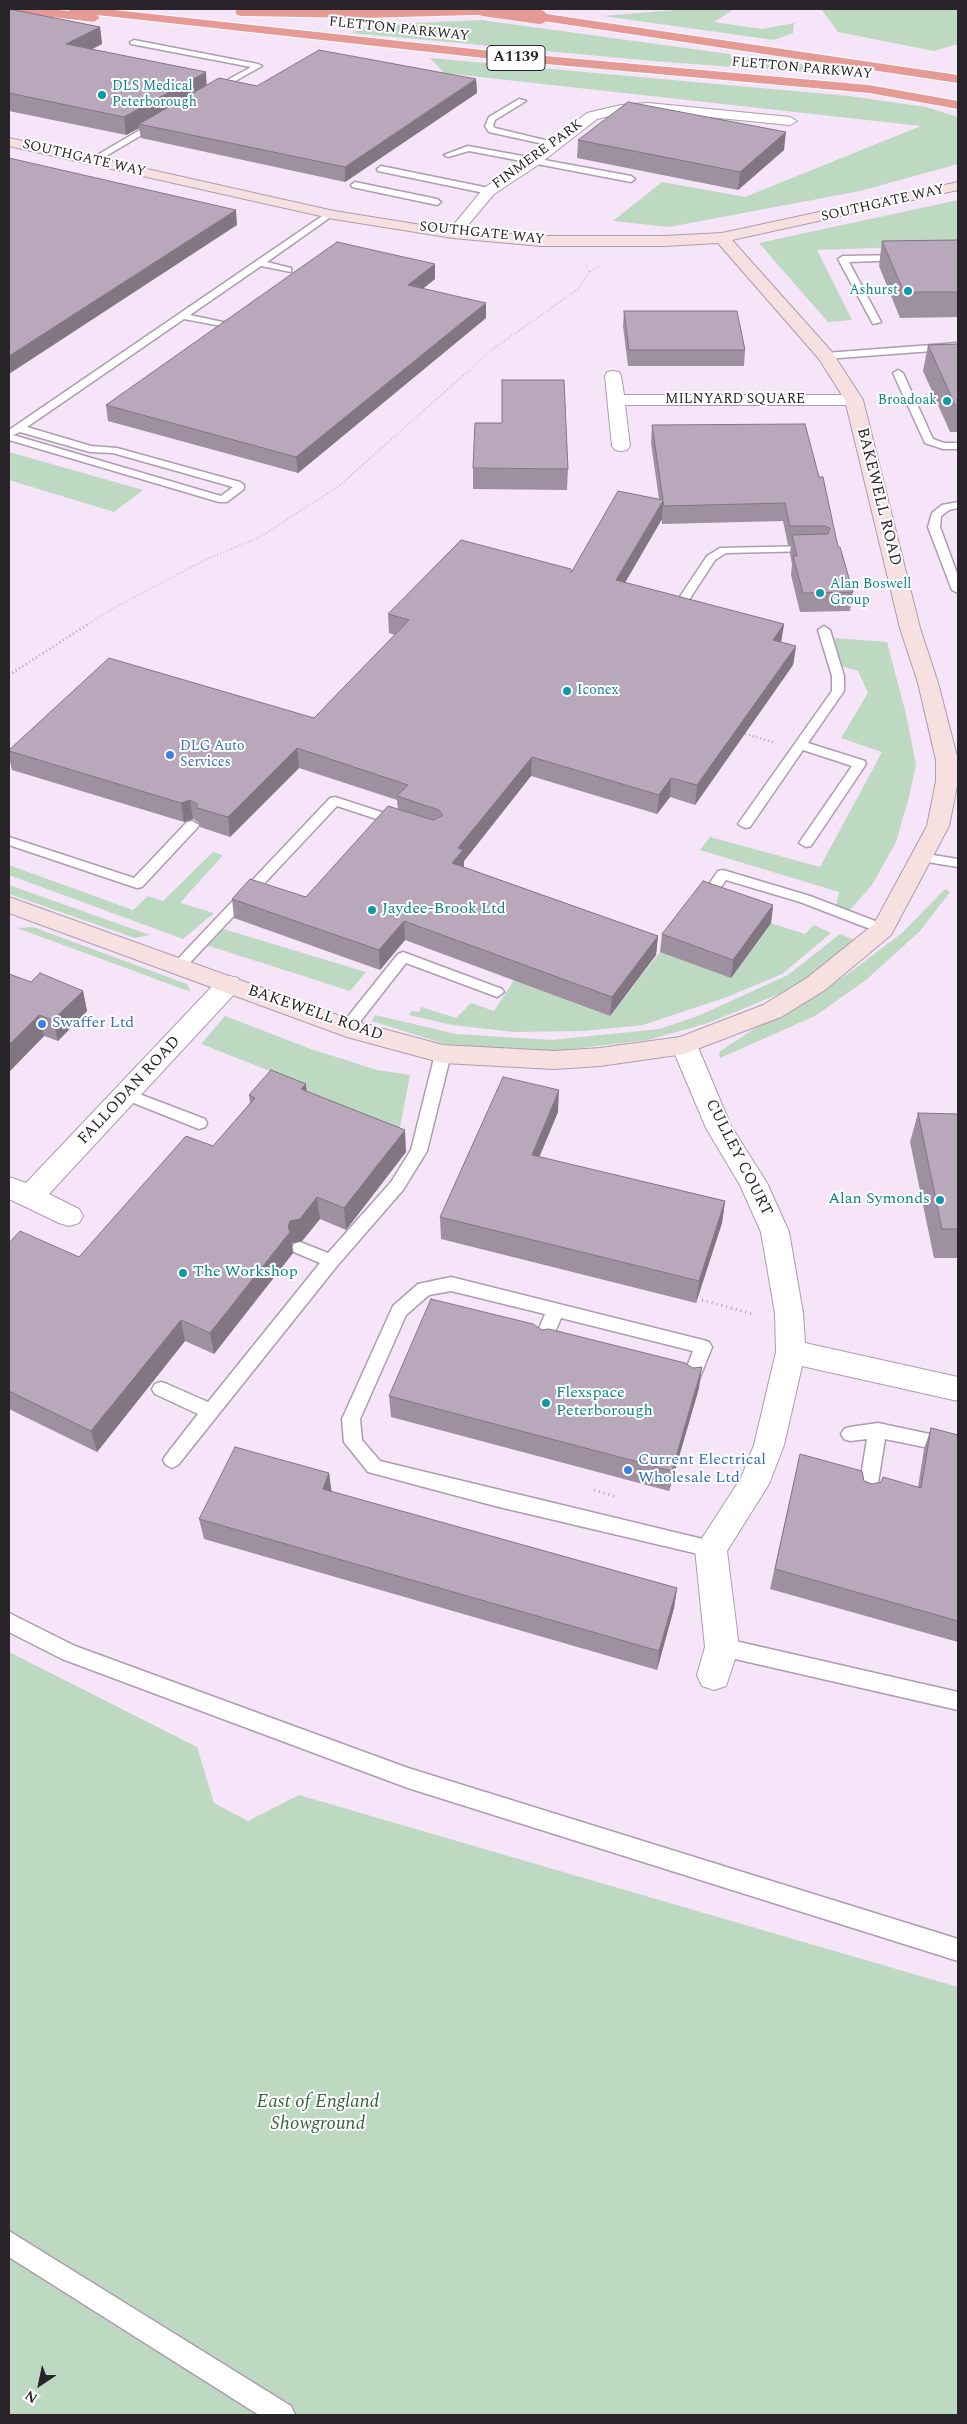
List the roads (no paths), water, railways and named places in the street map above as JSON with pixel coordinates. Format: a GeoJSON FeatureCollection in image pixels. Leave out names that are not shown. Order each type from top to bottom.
{"type":"FeatureCollection","features":[{"type":"Feature","properties":{"kind":"highway"},"geometry":{"type":"LineString","coordinates":[[18,9],[178,27],[501,56]]}},
{"type":"Feature","properties":{"kind":"highway","name":"FLETTON PARKWAY"},"geometry":{"type":"LineString","coordinates":[[74,9],[501,56],[869,89],[958,105]]}},
{"type":"Feature","properties":{"kind":"highway"},"geometry":{"type":"LineString","coordinates":[[176,9],[195,10]]}},
{"type":"Feature","properties":{"kind":"highway","name":"FLETTON PARKWAY"},"geometry":{"type":"LineString","coordinates":[[483,9],[539,13],[958,79]]}},
{"type":"Feature","properties":{"kind":"highway"},"geometry":{"type":"LineString","coordinates":[[229,12],[363,14],[539,13]]}},
{"type":"Feature","properties":{"kind":"highway"},"geometry":{"type":"LineString","coordinates":[[895,70],[958,73]]}},
{"type":"Feature","properties":{"kind":"street","name":"FINMERE PARK"},"geometry":{"type":"LineString","coordinates":[[453,234],[489,191],[532,162],[592,116],[621,110],[648,108],[790,121]]}},
{"type":"Feature","properties":{"kind":"street","name":"SOUTHGATE WAY"},"geometry":{"type":"LineString","coordinates":[[9,142],[331,214],[453,234],[541,241],[664,242],[722,238],[958,186]]}},
{"type":"Feature","properties":{"kind":"street","name":"BAKEWELL ROAD"},"geometry":{"type":"LineString","coordinates":[[9,905],[347,1028],[443,1054],[554,1060],[600,1057],[684,1045],[772,1012],[816,984],[883,929],[938,826],[947,781],[953,768],[910,628],[854,400],[826,356],[722,238]]}},
{"type":"Feature","properties":{"kind":"street"},"geometry":{"type":"LineString","coordinates":[[613,376],[621,446]]}},
{"type":"Feature","properties":{"kind":"street","name":"MILNYARD SQUARE"},"geometry":{"type":"LineString","coordinates":[[616,400],[854,400]]}},
{"type":"Feature","properties":{"kind":"street","name":"FALLODAN ROAD"},"geometry":{"type":"LineString","coordinates":[[70,1216],[19,1192],[126,1094],[229,984]]}},
{"type":"Feature","properties":{"kind":"street","name":"CULLEY COURT"},"geometry":{"type":"LineString","coordinates":[[684,1045],[719,1128],[753,1183],[775,1232],[790,1313],[791,1352],[768,1445],[754,1484],[711,1549]]}},
{"type":"Feature","properties":{"kind":"street"},"geometry":{"type":"LineString","coordinates":[[791,1352],[958,1389]]}},
{"type":"Feature","properties":{"kind":"street"},"geometry":{"type":"LineString","coordinates":[[711,1549],[718,1661]]}},
{"type":"Feature","properties":{"kind":"lane"},"geometry":{"type":"LineString","coordinates":[[134,42],[258,66],[208,94]]}},
{"type":"Feature","properties":{"kind":"lane"},"geometry":{"type":"LineString","coordinates":[[522,101],[492,119],[489,126],[492,130],[554,145]]}},
{"type":"Feature","properties":{"kind":"lane"},"geometry":{"type":"LineString","coordinates":[[93,160],[167,118]]}},
{"type":"Feature","properties":{"kind":"lane"},"geometry":{"type":"LineString","coordinates":[[448,155],[468,148],[532,162],[631,179]]}},
{"type":"Feature","properties":{"kind":"lane"},"geometry":{"type":"LineString","coordinates":[[381,169],[489,191]]}},
{"type":"Feature","properties":{"kind":"lane"},"geometry":{"type":"LineString","coordinates":[[410,182],[418,176]]}},
{"type":"Feature","properties":{"kind":"lane"},"geometry":{"type":"LineString","coordinates":[[355,185],[437,202]]}},
{"type":"Feature","properties":{"kind":"lane"},"geometry":{"type":"LineString","coordinates":[[394,193],[402,188]]}},
{"type":"Feature","properties":{"kind":"lane"},"geometry":{"type":"LineString","coordinates":[[9,436],[331,214]]}},
{"type":"Feature","properties":{"kind":"lane"},"geometry":{"type":"LineString","coordinates":[[876,322],[843,259],[910,258]]}},
{"type":"Feature","properties":{"kind":"lane"},"geometry":{"type":"LineString","coordinates":[[260,263],[288,270]]}},
{"type":"Feature","properties":{"kind":"lane"},"geometry":{"type":"LineString","coordinates":[[183,316],[229,326]]}},
{"type":"Feature","properties":{"kind":"lane"},"geometry":{"type":"LineString","coordinates":[[826,356],[958,346]]}},
{"type":"Feature","properties":{"kind":"lane"},"geometry":{"type":"LineString","coordinates":[[898,373],[929,441],[943,446],[958,446]]}},
{"type":"Feature","properties":{"kind":"lane"},"geometry":{"type":"LineString","coordinates":[[9,436],[223,500],[240,487],[236,484],[113,450],[90,449],[19,428]]}},
{"type":"Feature","properties":{"kind":"lane"},"geometry":{"type":"LineString","coordinates":[[958,505],[946,507],[936,515],[934,527],[958,590]]}},
{"type":"Feature","properties":{"kind":"lane"},"geometry":{"type":"LineString","coordinates":[[685,598],[711,558],[724,550],[821,549]]}},
{"type":"Feature","properties":{"kind":"lane"},"geometry":{"type":"LineString","coordinates":[[745,824],[838,691],[838,676],[824,630]]}},
{"type":"Feature","properties":{"kind":"lane"},"geometry":{"type":"LineString","coordinates":[[798,747],[860,764],[806,843]]}},
{"type":"Feature","properties":{"kind":"lane"},"geometry":{"type":"LineString","coordinates":[[179,966],[334,801],[416,828]]}},
{"type":"Feature","properties":{"kind":"lane"},"geometry":{"type":"LineString","coordinates":[[9,841],[137,884],[192,825]]}},
{"type":"Feature","properties":{"kind":"lane"},"geometry":{"type":"LineString","coordinates":[[920,857],[958,864]]}},
{"type":"Feature","properties":{"kind":"lane"},"geometry":{"type":"LineString","coordinates":[[712,890],[723,874],[805,899],[883,929]]}},
{"type":"Feature","properties":{"kind":"lane"},"geometry":{"type":"LineString","coordinates":[[347,1028],[403,957],[497,992]]}},
{"type":"Feature","properties":{"kind":"lane"},"geometry":{"type":"LineString","coordinates":[[172,1460],[332,1261],[392,1183],[419,1152],[443,1054]]}},
{"type":"Feature","properties":{"kind":"lane"},"geometry":{"type":"LineString","coordinates":[[126,1094],[199,1123]]}},
{"type":"Feature","properties":{"kind":"lane"},"geometry":{"type":"LineString","coordinates":[[300,1248],[332,1261]]}},
{"type":"Feature","properties":{"kind":"lane"},"geometry":{"type":"LineString","coordinates":[[691,1380],[702,1347],[451,1284],[424,1289],[399,1311],[351,1419],[353,1442],[374,1467],[495,1498],[711,1549]]}},
{"type":"Feature","properties":{"kind":"lane"},"geometry":{"type":"LineString","coordinates":[[542,1343],[555,1311]]}},
{"type":"Feature","properties":{"kind":"lane"},"geometry":{"type":"LineString","coordinates":[[161,1389],[211,1412]]}},
{"type":"Feature","properties":{"kind":"lane"},"geometry":{"type":"LineString","coordinates":[[850,1434],[878,1430],[958,1447]]}},
{"type":"Feature","properties":{"kind":"lane"},"geometry":{"type":"LineString","coordinates":[[867,1495],[878,1430]]}},
{"type":"Feature","properties":{"kind":"lane"},"geometry":{"type":"LineString","coordinates":[[9,1622],[69,1653],[408,1778],[958,1950]]}},
{"type":"Feature","properties":{"kind":"lane"},"geometry":{"type":"LineString","coordinates":[[718,1661],[958,1701]]}},
{"type":"Feature","properties":{"kind":"lane"},"geometry":{"type":"LineString","coordinates":[[9,2243],[282,2415]]}},
{"type":"Feature","properties":{"kind":"place","name":"DLS Medical Peterborough"},"geometry":{"type":"Point","coordinates":[102,95]}},
{"type":"Feature","properties":{"kind":"place","name":"Ashurst"},"geometry":{"type":"Point","coordinates":[908,291]}},
{"type":"Feature","properties":{"kind":"place","name":"Broadoak"},"geometry":{"type":"Point","coordinates":[947,401]}},
{"type":"Feature","properties":{"kind":"place","name":"Alan Boswell Group"},"geometry":{"type":"Point","coordinates":[820,593]}},
{"type":"Feature","properties":{"kind":"place","name":"Iconex"},"geometry":{"type":"Point","coordinates":[567,691]}},
{"type":"Feature","properties":{"kind":"place","name":"DLG Auto Services"},"geometry":{"type":"Point","coordinates":[170,755]}},
{"type":"Feature","properties":{"kind":"place","name":"Jaydee-Brook Ltd"},"geometry":{"type":"Point","coordinates":[372,910]}},
{"type":"Feature","properties":{"kind":"place","name":"Swaffer Ltd"},"geometry":{"type":"Point","coordinates":[42,1024]}},
{"type":"Feature","properties":{"kind":"place","name":"Alan Symonds"},"geometry":{"type":"Point","coordinates":[940,1200]}},
{"type":"Feature","properties":{"kind":"place","name":"The Workshop"},"geometry":{"type":"Point","coordinates":[183,1273]}},
{"type":"Feature","properties":{"kind":"place","name":"Flexspace Peterborough"},"geometry":{"type":"Point","coordinates":[546,1403]}},
{"type":"Feature","properties":{"kind":"place","name":"Current Electrical Wholesale Ltd"},"geometry":{"type":"Point","coordinates":[628,1470]}},
{"type":"Feature","properties":{"kind":"park label","name":"East of England Showground"},"geometry":{"type":"Point","coordinates":[318,2114]}}]}
